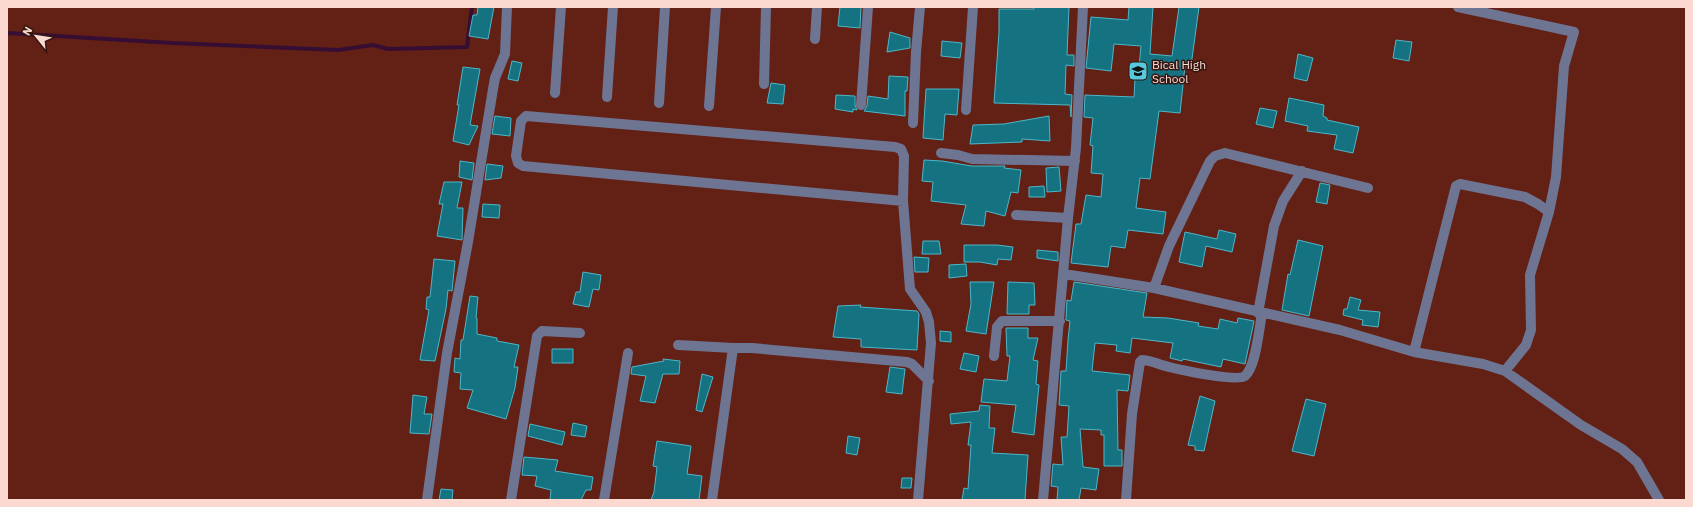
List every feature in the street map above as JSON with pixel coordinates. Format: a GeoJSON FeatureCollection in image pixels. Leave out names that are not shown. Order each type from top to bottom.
{"type":"FeatureCollection","features":[{"type":"Feature","properties":{"kind":"street"},"geometry":{"type":"LineString","coordinates":[[427,500],[447,353],[468,242],[493,89],[495,78],[505,54],[507,7]]}},
{"type":"Feature","properties":{"kind":"street"},"geometry":{"type":"LineString","coordinates":[[555,93],[561,7]]}},
{"type":"Feature","properties":{"kind":"street"},"geometry":{"type":"LineString","coordinates":[[607,97],[613,7]]}},
{"type":"Feature","properties":{"kind":"street"},"geometry":{"type":"LineString","coordinates":[[659,103],[665,7]]}},
{"type":"Feature","properties":{"kind":"street"},"geometry":{"type":"LineString","coordinates":[[709,106],[716,7]]}},
{"type":"Feature","properties":{"kind":"street"},"geometry":{"type":"LineString","coordinates":[[764,84],[766,7]]}},
{"type":"Feature","properties":{"kind":"street"},"geometry":{"type":"LineString","coordinates":[[815,39],[817,7]]}},
{"type":"Feature","properties":{"kind":"street"},"geometry":{"type":"LineString","coordinates":[[862,105],[868,7]]}},
{"type":"Feature","properties":{"kind":"street"},"geometry":{"type":"LineString","coordinates":[[913,123],[916,52],[920,7]]}},
{"type":"Feature","properties":{"kind":"street"},"geometry":{"type":"LineString","coordinates":[[966,110],[974,7]]}},
{"type":"Feature","properties":{"kind":"street"},"geometry":{"type":"LineString","coordinates":[[1043,500],[1068,218],[1075,161],[1083,7]]}},
{"type":"Feature","properties":{"kind":"street"},"geometry":{"type":"LineString","coordinates":[[1458,7],[1574,32],[1564,66],[1556,178],[1549,212],[1530,275],[1531,330],[1526,346],[1505,371]]}},
{"type":"Feature","properties":{"kind":"street"},"geometry":{"type":"LineString","coordinates":[[903,201],[523,166],[518,163],[516,156],[521,120],[526,116],[895,147],[901,149],[904,156],[903,201],[910,289],[926,312],[929,322],[931,343],[918,500]]}},
{"type":"Feature","properties":{"kind":"street"},"geometry":{"type":"LineString","coordinates":[[1154,288],[1169,246],[1210,161],[1214,156],[1225,152],[1368,188]]}},
{"type":"Feature","properties":{"kind":"street"},"geometry":{"type":"LineString","coordinates":[[941,153],[958,155],[972,159],[1075,161]]}},
{"type":"Feature","properties":{"kind":"street"},"geometry":{"type":"LineString","coordinates":[[1126,500],[1132,414],[1140,362],[1142,360],[1147,360],[1182,370],[1230,378],[1239,378],[1244,376],[1252,366],[1274,226],[1283,201],[1302,171]]}},
{"type":"Feature","properties":{"kind":"street"},"geometry":{"type":"LineString","coordinates":[[1414,352],[1456,186],[1460,184],[1525,197],[1549,212]]}},
{"type":"Feature","properties":{"kind":"street"},"geometry":{"type":"LineString","coordinates":[[1016,215],[1068,218]]}},
{"type":"Feature","properties":{"kind":"street"},"geometry":{"type":"LineString","coordinates":[[1064,274],[1154,288],[1340,330],[1414,352],[1484,364],[1505,371],[1581,425],[1622,449],[1637,462],[1659,500]]}},
{"type":"Feature","properties":{"kind":"street"},"geometry":{"type":"LineString","coordinates":[[994,356],[997,327],[1002,321],[1060,321]]}},
{"type":"Feature","properties":{"kind":"street"},"geometry":{"type":"LineString","coordinates":[[511,500],[537,336],[542,331],[580,334]]}},
{"type":"Feature","properties":{"kind":"street"},"geometry":{"type":"LineString","coordinates":[[678,345],[752,348],[907,362],[912,364],[929,381]]}},
{"type":"Feature","properties":{"kind":"street"},"geometry":{"type":"LineString","coordinates":[[712,500],[733,348]]}},
{"type":"Feature","properties":{"kind":"street"},"geometry":{"type":"LineString","coordinates":[[604,500],[628,353]]}},
{"type":"Feature","properties":{"kind":"building"},"geometry":{"type":"Polygon","coordinates":[[[478,7],[494,7],[488,39],[469,36],[473,15],[477,15],[478,7]]]}},
{"type":"Feature","properties":{"kind":"building"},"geometry":{"type":"Polygon","coordinates":[[[840,7],[861,7],[860,28],[838,26],[840,7]]]}},
{"type":"Feature","properties":{"kind":"building"},"geometry":{"type":"Polygon","coordinates":[[[1034,7],[1069,7],[1067,55],[1074,55],[1074,66],[1066,65],[1065,94],[1072,95],[1071,117],[1070,105],[994,103],[999,32],[999,9],[1034,9],[1034,7]]]}},
{"type":"Feature","properties":{"kind":"building"},"geometry":{"type":"Polygon","coordinates":[[[1129,7],[1153,7],[1150,54],[1172,56],[1179,7],[1199,7],[1191,66],[1185,66],[1180,113],[1159,111],[1150,179],[1140,178],[1136,208],[1166,212],[1163,234],[1128,230],[1125,248],[1111,246],[1108,267],[1071,263],[1076,224],[1081,224],[1086,195],[1101,197],[1103,174],[1091,173],[1093,146],[1090,145],[1093,118],[1084,117],[1085,95],[1134,97],[1135,78],[1138,79],[1141,46],[1114,44],[1111,71],[1086,68],[1091,17],[1128,20],[1129,7]]]}},
{"type":"Feature","properties":{"kind":"building"},"geometry":{"type":"Polygon","coordinates":[[[890,32],[910,38],[910,48],[887,52],[890,32]]]}},
{"type":"Feature","properties":{"kind":"building"},"geometry":{"type":"Polygon","coordinates":[[[1396,40],[1412,42],[1409,61],[1393,58],[1396,40]]]}},
{"type":"Feature","properties":{"kind":"building"},"geometry":{"type":"Polygon","coordinates":[[[942,41],[962,43],[960,58],[941,56],[942,41]]]}},
{"type":"Feature","properties":{"kind":"building"},"geometry":{"type":"Polygon","coordinates":[[[1298,54],[1313,58],[1307,81],[1294,78],[1298,54]]]}},
{"type":"Feature","properties":{"kind":"building"},"geometry":{"type":"Polygon","coordinates":[[[512,61],[522,63],[518,81],[508,79],[512,61]]]}},
{"type":"Feature","properties":{"kind":"building"},"geometry":{"type":"Polygon","coordinates":[[[463,67],[480,69],[470,125],[478,126],[469,145],[453,141],[463,67]]]}},
{"type":"Feature","properties":{"kind":"building"},"geometry":{"type":"Polygon","coordinates":[[[889,76],[908,77],[907,91],[905,91],[905,116],[864,111],[867,106],[868,96],[888,99],[889,76]]]}},
{"type":"Feature","properties":{"kind":"building"},"geometry":{"type":"Polygon","coordinates":[[[771,83],[785,85],[783,104],[767,103],[771,83]]]}},
{"type":"Feature","properties":{"kind":"building"},"geometry":{"type":"Polygon","coordinates":[[[926,89],[959,89],[957,115],[945,114],[943,140],[923,138],[926,89]]]}},
{"type":"Feature","properties":{"kind":"building"},"geometry":{"type":"Polygon","coordinates":[[[836,95],[855,96],[855,105],[857,110],[853,109],[853,112],[835,109],[836,95]]]}},
{"type":"Feature","properties":{"kind":"building"},"geometry":{"type":"Polygon","coordinates":[[[1289,98],[1324,105],[1323,116],[1327,118],[1327,120],[1359,127],[1353,153],[1334,149],[1337,135],[1307,131],[1308,126],[1285,121],[1289,98]]]}},
{"type":"Feature","properties":{"kind":"building"},"geometry":{"type":"Polygon","coordinates":[[[1260,108],[1277,111],[1273,128],[1256,124],[1260,108]]]}},
{"type":"Feature","properties":{"kind":"building"},"geometry":{"type":"Polygon","coordinates":[[[495,116],[511,118],[510,136],[492,134],[495,116]]]}},
{"type":"Feature","properties":{"kind":"building"},"geometry":{"type":"Polygon","coordinates":[[[1049,116],[1050,141],[1022,139],[1022,142],[970,144],[973,125],[1004,124],[1049,116]]]}},
{"type":"Feature","properties":{"kind":"building"},"geometry":{"type":"Polygon","coordinates":[[[924,160],[942,161],[972,166],[1005,166],[1004,168],[1021,170],[1018,193],[1011,192],[1005,216],[986,211],[984,226],[961,224],[966,205],[931,201],[933,182],[922,181],[924,160]]]}},
{"type":"Feature","properties":{"kind":"building"},"geometry":{"type":"Polygon","coordinates":[[[460,161],[474,163],[472,180],[459,177],[460,161]]]}},
{"type":"Feature","properties":{"kind":"building"},"geometry":{"type":"Polygon","coordinates":[[[487,164],[503,166],[501,178],[485,180],[487,164]]]}},
{"type":"Feature","properties":{"kind":"building"},"geometry":{"type":"Polygon","coordinates":[[[1059,167],[1061,191],[1047,192],[1046,168],[1059,167]]]}},
{"type":"Feature","properties":{"kind":"building"},"geometry":{"type":"Polygon","coordinates":[[[444,182],[462,182],[457,208],[463,208],[462,240],[437,236],[443,204],[439,204],[444,182]]]}},
{"type":"Feature","properties":{"kind":"building"},"geometry":{"type":"Polygon","coordinates":[[[1320,183],[1330,185],[1327,204],[1316,202],[1320,183]]]}},
{"type":"Feature","properties":{"kind":"building"},"geometry":{"type":"Polygon","coordinates":[[[1044,186],[1045,197],[1029,197],[1029,187],[1044,186]]]}},
{"type":"Feature","properties":{"kind":"building"},"geometry":{"type":"Polygon","coordinates":[[[483,204],[500,205],[499,218],[482,217],[483,204]]]}},
{"type":"Feature","properties":{"kind":"building"},"geometry":{"type":"Polygon","coordinates":[[[1219,230],[1236,234],[1232,252],[1206,246],[1202,267],[1179,262],[1185,232],[1217,239],[1219,230]]]}},
{"type":"Feature","properties":{"kind":"building"},"geometry":{"type":"Polygon","coordinates":[[[1298,240],[1323,246],[1309,316],[1282,310],[1288,274],[1290,275],[1298,240]]]}},
{"type":"Feature","properties":{"kind":"building"},"geometry":{"type":"Polygon","coordinates":[[[923,241],[939,241],[941,254],[922,254],[923,241]]]}},
{"type":"Feature","properties":{"kind":"building"},"geometry":{"type":"Polygon","coordinates":[[[964,245],[997,245],[1013,247],[1011,260],[998,259],[997,265],[980,262],[964,262],[964,245]]]}},
{"type":"Feature","properties":{"kind":"building"},"geometry":{"type":"Polygon","coordinates":[[[1037,250],[1058,252],[1058,261],[1037,258],[1037,250]]]}},
{"type":"Feature","properties":{"kind":"building"},"geometry":{"type":"Polygon","coordinates":[[[914,257],[929,258],[928,272],[915,272],[914,257]]]}},
{"type":"Feature","properties":{"kind":"building"},"geometry":{"type":"Polygon","coordinates":[[[434,259],[455,261],[452,291],[448,290],[446,309],[435,361],[420,360],[429,310],[426,309],[427,297],[430,297],[434,259]]]}},
{"type":"Feature","properties":{"kind":"building"},"geometry":{"type":"Polygon","coordinates":[[[966,264],[967,276],[949,278],[949,265],[966,264]]]}},
{"type":"Feature","properties":{"kind":"building"},"geometry":{"type":"Polygon","coordinates":[[[583,272],[601,275],[599,290],[593,289],[589,307],[573,304],[576,292],[580,292],[583,272]]]}},
{"type":"Feature","properties":{"kind":"building"},"geometry":{"type":"Polygon","coordinates":[[[970,282],[994,282],[986,334],[966,331],[971,304],[970,282]]]}},
{"type":"Feature","properties":{"kind":"building"},"geometry":{"type":"Polygon","coordinates":[[[1008,282],[1034,283],[1035,305],[1029,305],[1029,314],[1007,314],[1008,282]]]}},
{"type":"Feature","properties":{"kind":"building"},"geometry":{"type":"Polygon","coordinates":[[[1074,282],[1147,293],[1143,317],[1168,318],[1199,323],[1198,326],[1218,329],[1220,319],[1237,323],[1238,318],[1254,321],[1245,364],[1223,359],[1221,367],[1183,359],[1182,361],[1170,358],[1173,343],[1132,338],[1130,353],[1116,351],[1117,345],[1095,343],[1092,371],[1130,375],[1128,391],[1117,390],[1118,450],[1122,450],[1122,466],[1104,466],[1104,435],[1101,435],[1101,430],[1080,429],[1083,467],[1099,469],[1096,490],[1081,488],[1079,500],[1057,500],[1058,487],[1051,486],[1053,464],[1063,465],[1061,437],[1067,437],[1069,406],[1059,405],[1061,371],[1066,371],[1070,321],[1066,320],[1067,300],[1071,301],[1074,282]]]}},
{"type":"Feature","properties":{"kind":"building"},"geometry":{"type":"Polygon","coordinates":[[[470,296],[478,297],[476,318],[477,334],[497,338],[497,341],[519,345],[514,367],[518,367],[515,388],[506,419],[467,408],[473,390],[460,389],[461,373],[454,372],[455,358],[460,359],[461,340],[463,340],[470,296]]]}},
{"type":"Feature","properties":{"kind":"building"},"geometry":{"type":"Polygon","coordinates":[[[1350,297],[1361,300],[1358,310],[1380,312],[1378,327],[1362,325],[1363,320],[1343,315],[1344,309],[1347,309],[1350,297]]]}},
{"type":"Feature","properties":{"kind":"building"},"geometry":{"type":"Polygon","coordinates":[[[861,305],[860,307],[917,311],[919,314],[917,350],[861,347],[861,339],[833,337],[838,306],[861,305]]]}},
{"type":"Feature","properties":{"kind":"building"},"geometry":{"type":"Polygon","coordinates":[[[1006,328],[1028,328],[1028,338],[1038,338],[1033,360],[1038,361],[1036,384],[1039,385],[1034,435],[1012,432],[1016,405],[981,402],[984,379],[1007,381],[1010,356],[1007,356],[1006,328]]]}},
{"type":"Feature","properties":{"kind":"building"},"geometry":{"type":"Polygon","coordinates":[[[940,331],[951,332],[951,342],[940,341],[940,331]]]}},
{"type":"Feature","properties":{"kind":"building"},"geometry":{"type":"Polygon","coordinates":[[[552,349],[573,349],[573,363],[552,363],[552,349]]]}},
{"type":"Feature","properties":{"kind":"building"},"geometry":{"type":"Polygon","coordinates":[[[964,353],[979,356],[976,372],[960,369],[964,353]]]}},
{"type":"Feature","properties":{"kind":"building"},"geometry":{"type":"Polygon","coordinates":[[[663,359],[680,361],[679,374],[663,374],[655,403],[640,401],[646,376],[631,374],[632,367],[664,361],[663,359]]]}},
{"type":"Feature","properties":{"kind":"building"},"geometry":{"type":"Polygon","coordinates":[[[890,367],[905,369],[902,394],[886,392],[890,367]]]}},
{"type":"Feature","properties":{"kind":"building"},"geometry":{"type":"Polygon","coordinates":[[[702,374],[713,377],[702,412],[696,410],[702,374]]]}},
{"type":"Feature","properties":{"kind":"building"},"geometry":{"type":"Polygon","coordinates":[[[413,395],[427,397],[424,414],[432,414],[429,434],[410,433],[413,395]]]}},
{"type":"Feature","properties":{"kind":"building"},"geometry":{"type":"Polygon","coordinates":[[[1200,396],[1215,401],[1204,451],[1195,450],[1195,446],[1188,445],[1200,396]]]}},
{"type":"Feature","properties":{"kind":"building"},"geometry":{"type":"Polygon","coordinates":[[[1306,399],[1326,404],[1314,456],[1292,451],[1306,399]]]}},
{"type":"Feature","properties":{"kind":"building"},"geometry":{"type":"Polygon","coordinates":[[[980,405],[990,406],[989,428],[995,428],[992,453],[1028,455],[1025,500],[962,500],[964,488],[968,489],[971,445],[968,445],[971,422],[951,424],[950,414],[979,411],[980,405]]]}},
{"type":"Feature","properties":{"kind":"building"},"geometry":{"type":"Polygon","coordinates":[[[573,423],[587,426],[585,437],[571,435],[573,423]]]}},
{"type":"Feature","properties":{"kind":"building"},"geometry":{"type":"Polygon","coordinates":[[[530,424],[565,432],[562,445],[528,436],[530,424]]]}},
{"type":"Feature","properties":{"kind":"building"},"geometry":{"type":"Polygon","coordinates":[[[848,436],[860,438],[857,455],[846,453],[848,436]]]}},
{"type":"Feature","properties":{"kind":"building"},"geometry":{"type":"Polygon","coordinates":[[[657,441],[691,446],[687,474],[702,476],[699,500],[651,500],[654,492],[657,467],[653,466],[657,441]]]}},
{"type":"Feature","properties":{"kind":"building"},"geometry":{"type":"Polygon","coordinates":[[[524,457],[558,460],[555,471],[593,477],[591,490],[586,490],[581,500],[550,500],[551,490],[535,486],[537,476],[522,475],[524,457]]]}},
{"type":"Feature","properties":{"kind":"building"},"geometry":{"type":"Polygon","coordinates":[[[902,478],[912,478],[911,488],[901,488],[902,478]]]}},
{"type":"Feature","properties":{"kind":"building"},"geometry":{"type":"Polygon","coordinates":[[[441,489],[453,490],[452,500],[439,500],[441,489]]]}},
{"type":"Feature","properties":{"kind":"waterway"},"geometry":{"type":"LineString","coordinates":[[7,33],[172,43],[338,50],[373,45],[388,49],[467,47],[472,7]]}},
{"type":"Feature","properties":{"kind":"place","name":"Bical High School"},"geometry":{"type":"Point","coordinates":[1138,71]}}]}
